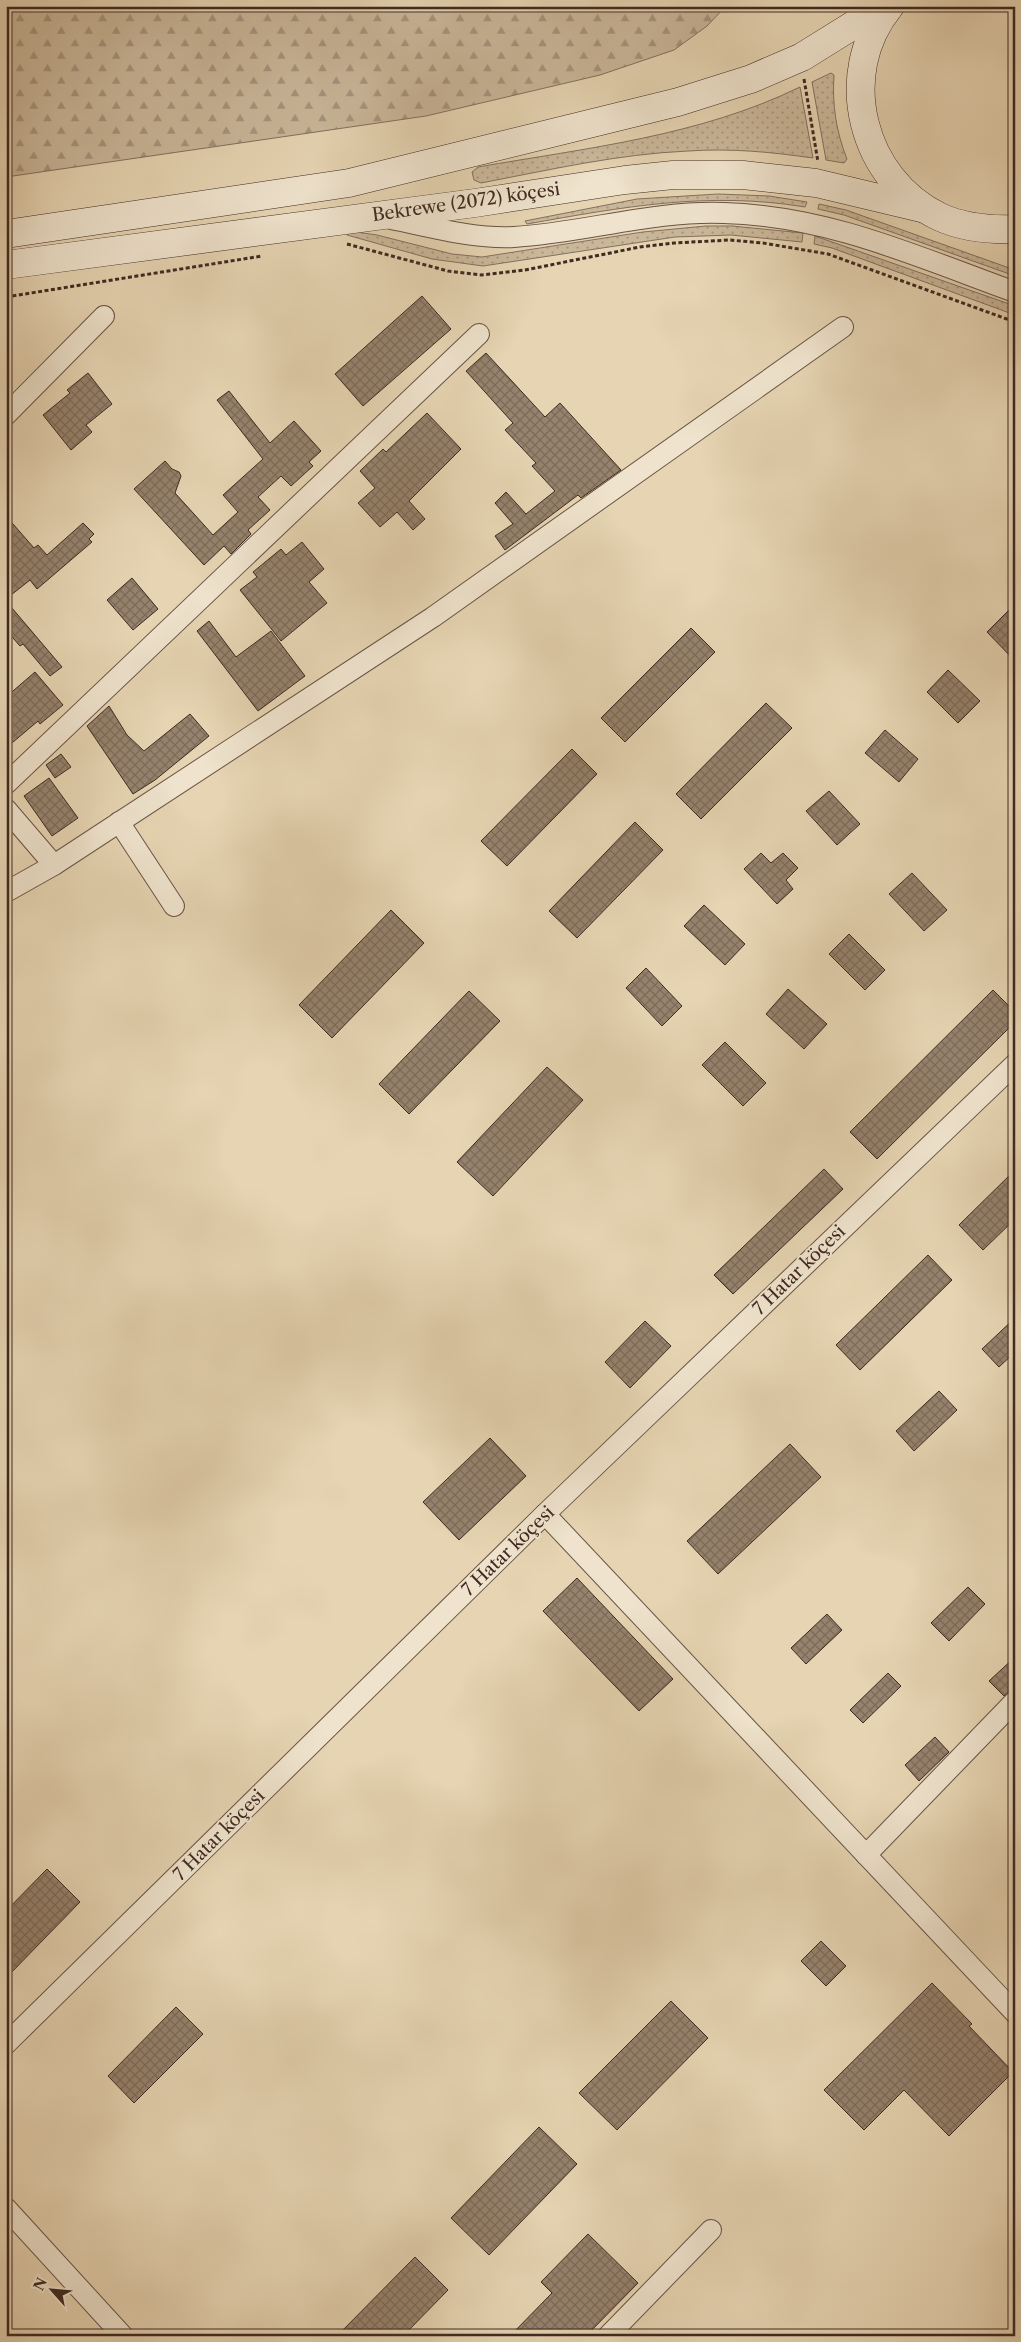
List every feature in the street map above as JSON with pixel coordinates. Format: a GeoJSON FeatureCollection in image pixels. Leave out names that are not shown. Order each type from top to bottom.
{"type":"FeatureCollection","features":[{"type":"Feature","properties":{"kind":"main road"},"geometry":{"type":"LineString","coordinates":[[6,234],[349,183],[678,102],[751,80],[794,60],[845,32],[884,6]]}},
{"type":"Feature","properties":{"kind":"main road","name":"Bekrewe (2072) köçesi"},"geometry":{"type":"LineString","coordinates":[[890,6],[876,27],[864,62],[860,81],[863,118],[875,154],[884,170],[896,185],[925,209]]}},
{"type":"Feature","properties":{"kind":"main road","name":"Bekrewe (2072) köçesi"},"geometry":{"type":"LineString","coordinates":[[6,266],[372,215],[475,203],[625,180],[673,175],[743,175],[816,183],[925,209],[959,224],[1008,233]]}},
{"type":"Feature","properties":{"kind":"street"},"geometry":{"type":"LineString","coordinates":[[372,215],[454,232],[512,237],[691,214],[722,212],[755,214],[794,219],[840,229],[1015,292]]}},
{"type":"Feature","properties":{"kind":"street"},"geometry":{"type":"LineString","coordinates":[[6,415],[104,316]]}},
{"type":"Feature","properties":{"kind":"street"},"geometry":{"type":"LineString","coordinates":[[6,892],[54,865],[433,617],[843,326]]}},
{"type":"Feature","properties":{"kind":"street"},"geometry":{"type":"LineString","coordinates":[[6,784],[479,334]]}},
{"type":"Feature","properties":{"kind":"street"},"geometry":{"type":"LineString","coordinates":[[6,809],[54,865]]}},
{"type":"Feature","properties":{"kind":"street"},"geometry":{"type":"LineString","coordinates":[[119,822],[174,906]]}},
{"type":"Feature","properties":{"kind":"street","name":"7 Hatar köçesi"},"geometry":{"type":"LineString","coordinates":[[6,2044],[545,1514],[1015,1064]]}},
{"type":"Feature","properties":{"kind":"street"},"geometry":{"type":"LineString","coordinates":[[545,1514],[1015,2014]]}},
{"type":"Feature","properties":{"kind":"street"},"geometry":{"type":"LineString","coordinates":[[866,1855],[1015,1701]]}},
{"type":"Feature","properties":{"kind":"street"},"geometry":{"type":"LineString","coordinates":[[6,2208],[122,2336]]}},
{"type":"Feature","properties":{"kind":"street"},"geometry":{"type":"LineString","coordinates":[[608,2336],[711,2230]]}},
{"type":"Feature","properties":{"kind":"path"},"geometry":{"type":"LineString","coordinates":[[794,60],[806,83],[819,159],[816,183]]}},
{"type":"Feature","properties":{"kind":"path"},"geometry":{"type":"LineString","coordinates":[[343,243],[448,271],[482,275],[525,270],[622,250],[674,243],[730,240],[763,243],[820,251],[1015,322]]}},
{"type":"Feature","properties":{"kind":"path"},"geometry":{"type":"LineString","coordinates":[[6,297],[272,255]]}},
{"type":"Feature","properties":{"kind":"green space"},"geometry":{"type":"Polygon","coordinates":[[[6,6],[726,6],[707,26],[674,50],[600,75],[426,116],[6,177],[6,6]]]}},
{"type":"Feature","properties":{"kind":"green space"},"geometry":{"type":"Polygon","coordinates":[[[831,73],[834,75],[834,107],[840,138],[847,159],[844,163],[826,160],[812,82],[831,73]]]}},
{"type":"Feature","properties":{"kind":"green space"},"geometry":{"type":"Polygon","coordinates":[[[800,87],[813,158],[750,151],[688,151],[610,159],[481,183],[474,180],[472,172],[478,167],[601,146],[683,129],[723,118],[762,104],[800,87]]]}},
{"type":"Feature","properties":{"kind":"green space"},"geometry":{"type":"Polygon","coordinates":[[[718,194],[769,196],[807,202],[805,207],[769,202],[700,201],[666,203],[527,224],[525,221],[637,199],[718,194]]]}},
{"type":"Feature","properties":{"kind":"green space"},"geometry":{"type":"Polygon","coordinates":[[[819,204],[846,210],[1015,270],[1015,276],[844,215],[818,209],[819,204]]]}},
{"type":"Feature","properties":{"kind":"green space"},"geometry":{"type":"Polygon","coordinates":[[[706,226],[732,226],[803,233],[802,242],[731,235],[675,237],[483,266],[432,259],[347,235],[349,231],[377,235],[452,254],[482,257],[643,232],[706,226]]]}},
{"type":"Feature","properties":{"kind":"green space"},"geometry":{"type":"Polygon","coordinates":[[[815,236],[1015,306],[1015,315],[832,248],[814,244],[815,236]]]}},
{"type":"Feature","properties":{"kind":"building"},"geometry":{"type":"Polygon","coordinates":[[[422,296],[451,329],[363,406],[335,374],[422,296]]]}},
{"type":"Feature","properties":{"kind":"building"},"geometry":{"type":"Polygon","coordinates":[[[486,353],[545,417],[560,403],[621,470],[581,498],[578,495],[505,550],[495,536],[513,524],[495,503],[506,492],[526,514],[555,491],[532,466],[536,463],[505,430],[513,423],[466,371],[486,353]]]}},
{"type":"Feature","properties":{"kind":"building"},"geometry":{"type":"Polygon","coordinates":[[[88,373],[112,404],[86,425],[92,432],[71,450],[43,415],[70,393],[67,390],[88,373]]]}},
{"type":"Feature","properties":{"kind":"building"},"geometry":{"type":"Polygon","coordinates":[[[229,391],[270,443],[294,421],[321,451],[309,462],[313,466],[291,486],[281,476],[258,497],[270,510],[248,530],[251,534],[231,554],[224,546],[204,565],[134,489],[165,461],[172,469],[179,472],[181,476],[175,493],[213,535],[238,512],[223,495],[263,459],[217,400],[229,391]]]}},
{"type":"Feature","properties":{"kind":"building"},"geometry":{"type":"Polygon","coordinates":[[[427,413],[461,449],[409,501],[425,519],[413,530],[397,512],[380,527],[358,503],[375,488],[360,471],[383,449],[386,452],[427,413]]]}},
{"type":"Feature","properties":{"kind":"building"},"geometry":{"type":"Polygon","coordinates":[[[6,516],[34,548],[38,545],[47,555],[83,523],[94,534],[89,539],[92,542],[37,589],[30,580],[6,599],[6,516]]]}},
{"type":"Feature","properties":{"kind":"building"},"geometry":{"type":"Polygon","coordinates":[[[302,542],[324,569],[309,582],[327,603],[281,641],[240,590],[257,577],[253,572],[281,549],[286,555],[302,542]]]}},
{"type":"Feature","properties":{"kind":"building"},"geometry":{"type":"Polygon","coordinates":[[[132,578],[158,609],[133,630],[107,600],[132,578]]]}},
{"type":"Feature","properties":{"kind":"building"},"geometry":{"type":"Polygon","coordinates":[[[6,601],[62,667],[50,676],[23,644],[20,646],[6,630],[6,601]]]}},
{"type":"Feature","properties":{"kind":"building"},"geometry":{"type":"Polygon","coordinates":[[[1015,604],[1015,661],[987,632],[1015,604]]]}},
{"type":"Feature","properties":{"kind":"building"},"geometry":{"type":"Polygon","coordinates":[[[209,621],[236,657],[271,631],[305,676],[258,711],[197,631],[209,621]]]}},
{"type":"Feature","properties":{"kind":"building"},"geometry":{"type":"Polygon","coordinates":[[[691,628],[715,652],[625,742],[601,718],[691,628]]]}},
{"type":"Feature","properties":{"kind":"building"},"geometry":{"type":"Polygon","coordinates":[[[948,670],[980,701],[958,723],[927,692],[948,670]]]}},
{"type":"Feature","properties":{"kind":"building"},"geometry":{"type":"Polygon","coordinates":[[[35,672],[63,705],[40,724],[38,721],[6,748],[6,697],[35,672]]]}},
{"type":"Feature","properties":{"kind":"building"},"geometry":{"type":"Polygon","coordinates":[[[766,703],[792,728],[701,819],[676,794],[766,703]]]}},
{"type":"Feature","properties":{"kind":"building"},"geometry":{"type":"Polygon","coordinates":[[[109,706],[127,735],[144,751],[190,714],[209,736],[155,780],[133,794],[87,726],[109,706]]]}},
{"type":"Feature","properties":{"kind":"building"},"geometry":{"type":"Polygon","coordinates":[[[885,730],[918,759],[899,782],[865,753],[885,730]]]}},
{"type":"Feature","properties":{"kind":"building"},"geometry":{"type":"Polygon","coordinates":[[[572,749],[597,774],[507,866],[481,841],[572,749]]]}},
{"type":"Feature","properties":{"kind":"building"},"geometry":{"type":"Polygon","coordinates":[[[61,754],[71,767],[55,778],[46,765],[61,754]]]}},
{"type":"Feature","properties":{"kind":"building"},"geometry":{"type":"Polygon","coordinates":[[[49,778],[78,818],[52,836],[24,796],[49,778]]]}},
{"type":"Feature","properties":{"kind":"building"},"geometry":{"type":"Polygon","coordinates":[[[829,791],[860,824],[837,845],[806,811],[829,791]]]}},
{"type":"Feature","properties":{"kind":"building"},"geometry":{"type":"Polygon","coordinates":[[[635,822],[663,850],[577,938],[549,911],[635,822]]]}},
{"type":"Feature","properties":{"kind":"building"},"geometry":{"type":"Polygon","coordinates":[[[761,853],[771,863],[783,853],[798,868],[786,880],[793,889],[777,904],[744,869],[761,853]]]}},
{"type":"Feature","properties":{"kind":"building"},"geometry":{"type":"Polygon","coordinates":[[[912,873],[947,910],[924,931],[889,894],[912,873]]]}},
{"type":"Feature","properties":{"kind":"building"},"geometry":{"type":"Polygon","coordinates":[[[704,905],[745,944],[725,965],[684,926],[704,905]]]}},
{"type":"Feature","properties":{"kind":"building"},"geometry":{"type":"Polygon","coordinates":[[[391,910],[424,943],[332,1038],[299,1005],[391,910]]]}},
{"type":"Feature","properties":{"kind":"building"},"geometry":{"type":"Polygon","coordinates":[[[849,934],[885,970],[865,990],[829,954],[849,934]]]}},
{"type":"Feature","properties":{"kind":"building"},"geometry":{"type":"Polygon","coordinates":[[[646,968],[682,1006],[662,1026],[626,988],[646,968]]]}},
{"type":"Feature","properties":{"kind":"building"},"geometry":{"type":"Polygon","coordinates":[[[788,989],[827,1024],[804,1049],[766,1014],[788,989]]]}},
{"type":"Feature","properties":{"kind":"building"},"geometry":{"type":"Polygon","coordinates":[[[993,990],[1015,1012],[1015,1022],[877,1159],[850,1132],[993,990]]]}},
{"type":"Feature","properties":{"kind":"building"},"geometry":{"type":"Polygon","coordinates":[[[469,991],[500,1021],[409,1114],[379,1084],[469,991]]]}},
{"type":"Feature","properties":{"kind":"building"},"geometry":{"type":"Polygon","coordinates":[[[725,1042],[766,1083],[743,1106],[702,1065],[725,1042]]]}},
{"type":"Feature","properties":{"kind":"building"},"geometry":{"type":"Polygon","coordinates":[[[547,1067],[583,1100],[493,1196],[457,1162],[547,1067]]]}},
{"type":"Feature","properties":{"kind":"building"},"geometry":{"type":"Polygon","coordinates":[[[824,1169],[843,1189],[733,1294],[714,1275],[824,1169]]]}},
{"type":"Feature","properties":{"kind":"building"},"geometry":{"type":"Polygon","coordinates":[[[1015,1170],[1015,1219],[983,1250],[959,1225],[1015,1170]]]}},
{"type":"Feature","properties":{"kind":"building"},"geometry":{"type":"Polygon","coordinates":[[[928,1255],[952,1280],[860,1370],[836,1345],[928,1255]]]}},
{"type":"Feature","properties":{"kind":"building"},"geometry":{"type":"Polygon","coordinates":[[[1015,1318],[1015,1352],[999,1367],[982,1349],[1015,1318]]]}},
{"type":"Feature","properties":{"kind":"building"},"geometry":{"type":"Polygon","coordinates":[[[645,1321],[671,1346],[630,1388],[605,1362],[645,1321]]]}},
{"type":"Feature","properties":{"kind":"building"},"geometry":{"type":"Polygon","coordinates":[[[939,1391],[957,1410],[914,1451],[896,1431],[939,1391]]]}},
{"type":"Feature","properties":{"kind":"building"},"geometry":{"type":"Polygon","coordinates":[[[490,1438],[526,1476],[459,1540],[423,1502],[490,1438]]]}},
{"type":"Feature","properties":{"kind":"building"},"geometry":{"type":"Polygon","coordinates":[[[790,1444],[821,1477],[718,1574],[687,1541],[790,1444]]]}},
{"type":"Feature","properties":{"kind":"building"},"geometry":{"type":"Polygon","coordinates":[[[577,1578],[673,1679],[639,1711],[543,1611],[577,1578]]]}},
{"type":"Feature","properties":{"kind":"building"},"geometry":{"type":"Polygon","coordinates":[[[968,1587],[985,1604],[949,1641],[931,1623],[968,1587]]]}},
{"type":"Feature","properties":{"kind":"building"},"geometry":{"type":"Polygon","coordinates":[[[827,1614],[842,1630],[806,1664],[791,1648],[827,1614]]]}},
{"type":"Feature","properties":{"kind":"building"},"geometry":{"type":"Polygon","coordinates":[[[1015,1657],[1015,1687],[1004,1696],[989,1681],[1015,1657]]]}},
{"type":"Feature","properties":{"kind":"building"},"geometry":{"type":"Polygon","coordinates":[[[888,1673],[901,1686],[863,1723],[850,1710],[888,1673]]]}},
{"type":"Feature","properties":{"kind":"building"},"geometry":{"type":"Polygon","coordinates":[[[935,1737],[949,1752],[919,1781],[905,1765],[935,1737]]]}},
{"type":"Feature","properties":{"kind":"building"},"geometry":{"type":"Polygon","coordinates":[[[47,1869],[80,1902],[6,1978],[6,1911],[47,1869]]]}},
{"type":"Feature","properties":{"kind":"building"},"geometry":{"type":"Polygon","coordinates":[[[821,1941],[846,1966],[826,1986],[801,1961],[821,1941]]]}},
{"type":"Feature","properties":{"kind":"building"},"geometry":{"type":"Polygon","coordinates":[[[932,1983],[972,2024],[969,2026],[1013,2072],[949,2136],[904,2090],[864,2130],[824,2090],[932,1983]]]}},
{"type":"Feature","properties":{"kind":"building"},"geometry":{"type":"Polygon","coordinates":[[[671,2001],[708,2038],[617,2130],[579,2093],[671,2001]]]}},
{"type":"Feature","properties":{"kind":"building"},"geometry":{"type":"Polygon","coordinates":[[[176,2007],[203,2034],[134,2103],[108,2076],[176,2007]]]}},
{"type":"Feature","properties":{"kind":"building"},"geometry":{"type":"Polygon","coordinates":[[[539,2127],[577,2164],[489,2255],[451,2218],[539,2127]]]}},
{"type":"Feature","properties":{"kind":"building"},"geometry":{"type":"Polygon","coordinates":[[[588,2234],[638,2283],[586,2336],[510,2336],[552,2293],[541,2282],[588,2234]]]}},
{"type":"Feature","properties":{"kind":"building"},"geometry":{"type":"Polygon","coordinates":[[[415,2257],[448,2290],[403,2336],[337,2336],[415,2257]]]}}]}
